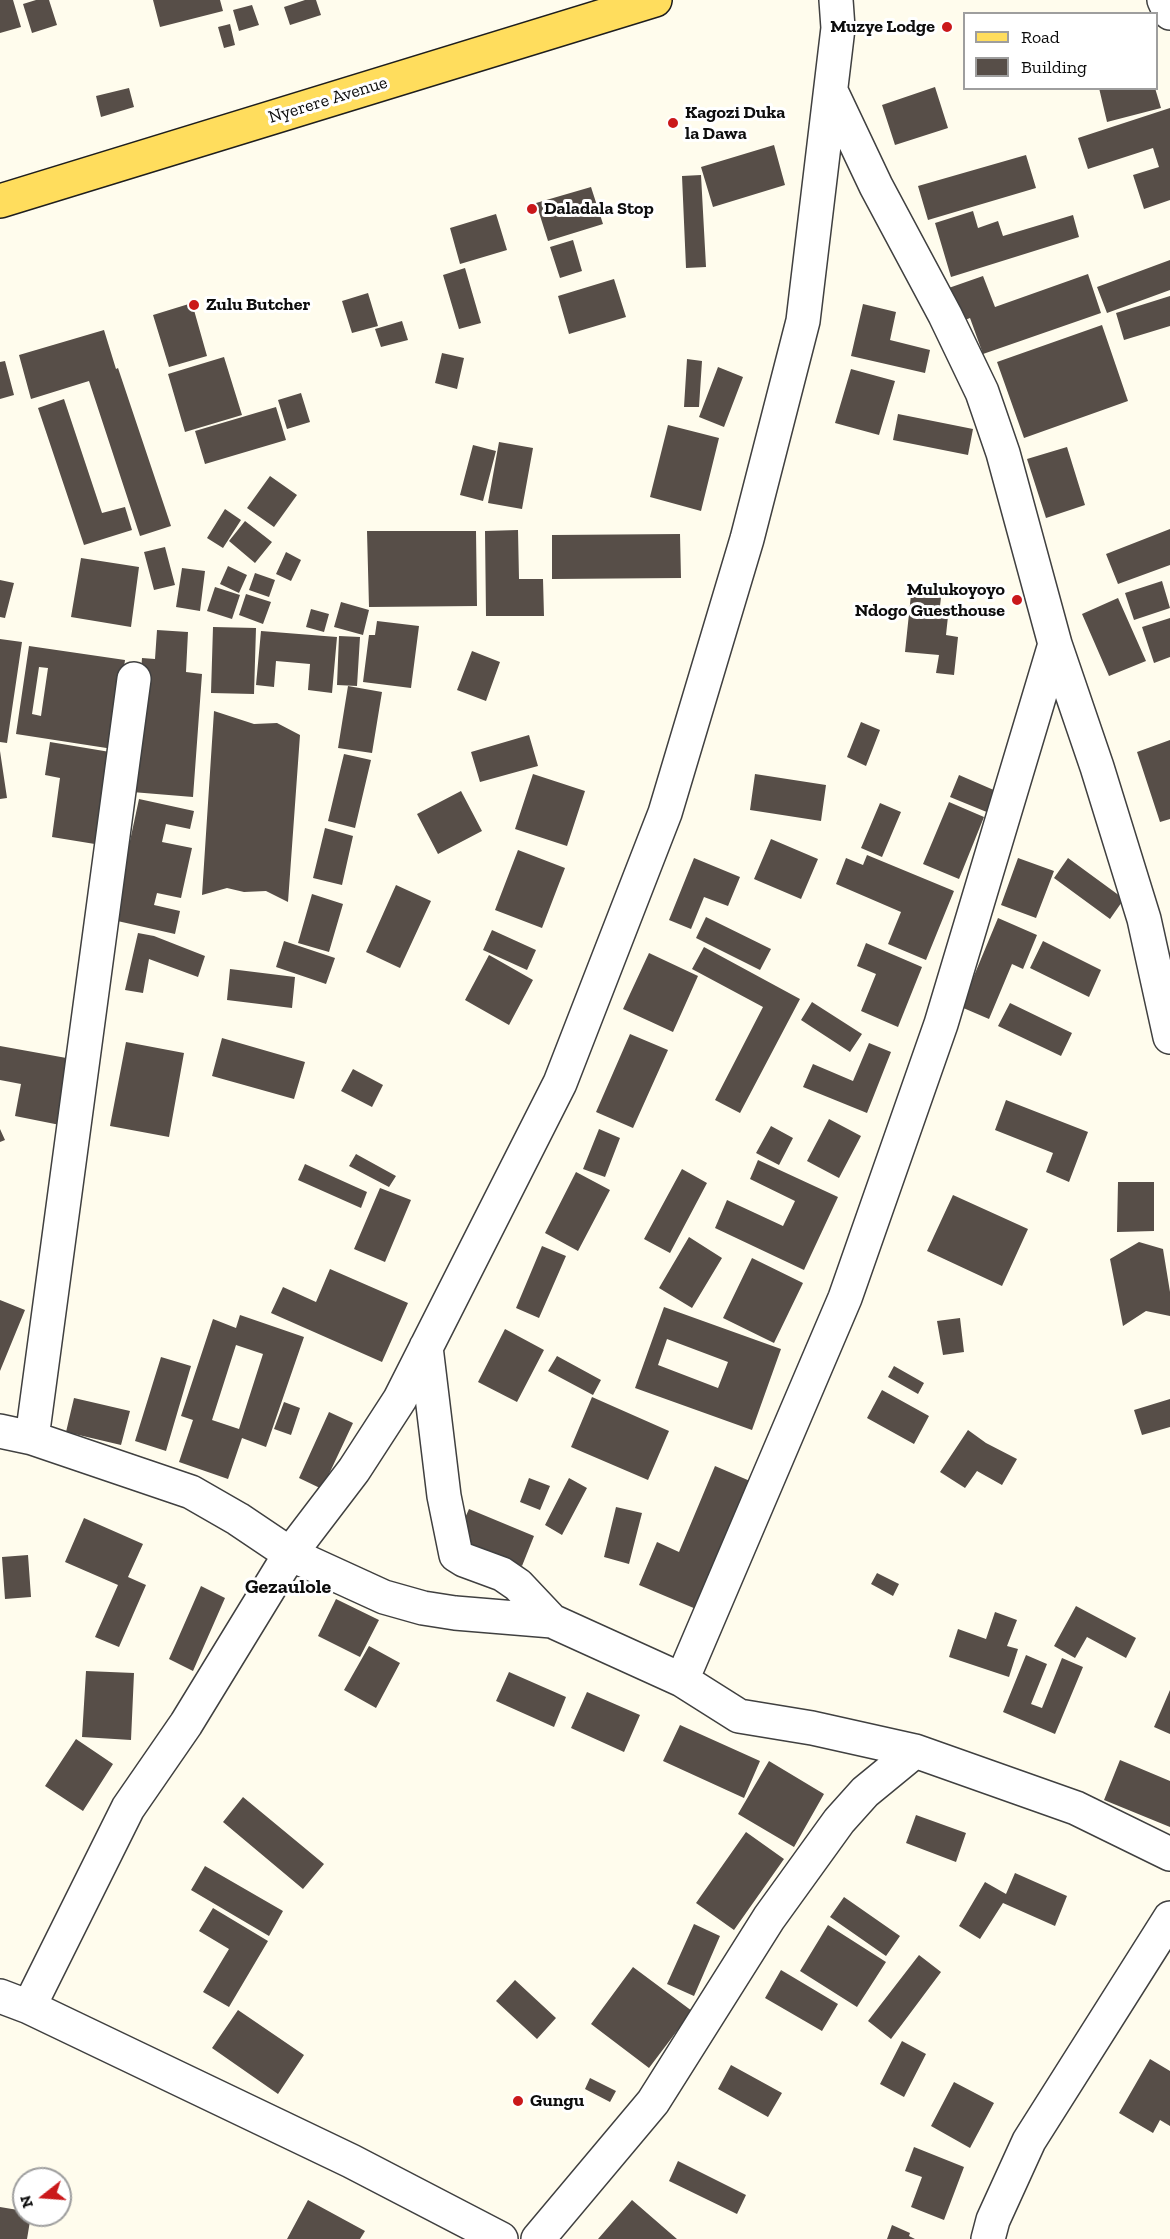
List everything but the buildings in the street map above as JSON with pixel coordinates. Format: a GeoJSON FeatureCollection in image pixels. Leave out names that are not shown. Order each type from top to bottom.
{"type":"FeatureCollection","features":[{"type":"Feature","properties":{"kind":"main road","name":"Nyerere Avenue"},"geometry":{"type":"LineString","coordinates":[[0,201],[655,0]]}},
{"type":"Feature","properties":{"kind":"street"},"geometry":{"type":"LineString","coordinates":[[501,2239],[351,2161],[15,2002],[128,1808],[186,1724],[290,1554],[360,1461],[400,1399],[560,1083],[665,813],[747,539],[803,321],[838,28],[836,0]]}},
{"type":"Feature","properties":{"kind":"street"},"geometry":{"type":"LineString","coordinates":[[1164,0],[1170,13]]}},
{"type":"Feature","properties":{"kind":"street"},"geometry":{"type":"LineString","coordinates":[[831,91],[876,186],[945,315],[981,392],[1003,453],[1054,644],[1097,767],[1144,919],[1170,1036]]}},
{"type":"Feature","properties":{"kind":"street"},"geometry":{"type":"LineString","coordinates":[[682,1680],[845,1298],[941,1024],[1054,644]]}},
{"type":"Feature","properties":{"kind":"street"},"geometry":{"type":"LineString","coordinates":[[32,1438],[134,679]]}},
{"type":"Feature","properties":{"kind":"street"},"geometry":{"type":"LineString","coordinates":[[426,1347],[444,1496],[456,1555],[501,1574],[518,1585],[552,1621]]}},
{"type":"Feature","properties":{"kind":"street"},"geometry":{"type":"LineString","coordinates":[[0,1431],[32,1438],[191,1492],[238,1518],[290,1554],[384,1597],[423,1608],[455,1613],[552,1621],[682,1680],[739,1716],[812,1728],[915,1751],[1076,1808],[1170,1854]]}},
{"type":"Feature","properties":{"kind":"street"},"geometry":{"type":"LineString","coordinates":[[538,2239],[653,2102],[769,1918],[839,1821],[865,1792],[915,1751]]}},
{"type":"Feature","properties":{"kind":"street"},"geometry":{"type":"LineString","coordinates":[[988,2239],[993,2220],[1029,2141],[1170,1918]]}},
{"type":"Feature","properties":{"kind":"place","name":"Muzye Lodge"},"geometry":{"type":"Point","coordinates":[947,27]}},
{"type":"Feature","properties":{"kind":"place","name":"Kagozi Duka la Dawa"},"geometry":{"type":"Point","coordinates":[673,123]}},
{"type":"Feature","properties":{"kind":"place","name":"Daladala Stop"},"geometry":{"type":"Point","coordinates":[532,209]}},
{"type":"Feature","properties":{"kind":"place","name":"Zulu Butcher"},"geometry":{"type":"Point","coordinates":[194,305]}},
{"type":"Feature","properties":{"kind":"place","name":"Mulukoyoyo Ndogo Guesthouse"},"geometry":{"type":"Point","coordinates":[1017,600]}},
{"type":"Feature","properties":{"kind":"place","name":"Gungu"},"geometry":{"type":"Point","coordinates":[518,2101]}},
{"type":"Feature","properties":{"kind":"district","name":"Gezaulole"},"geometry":{"type":"Point","coordinates":[288,1587]}}]}
